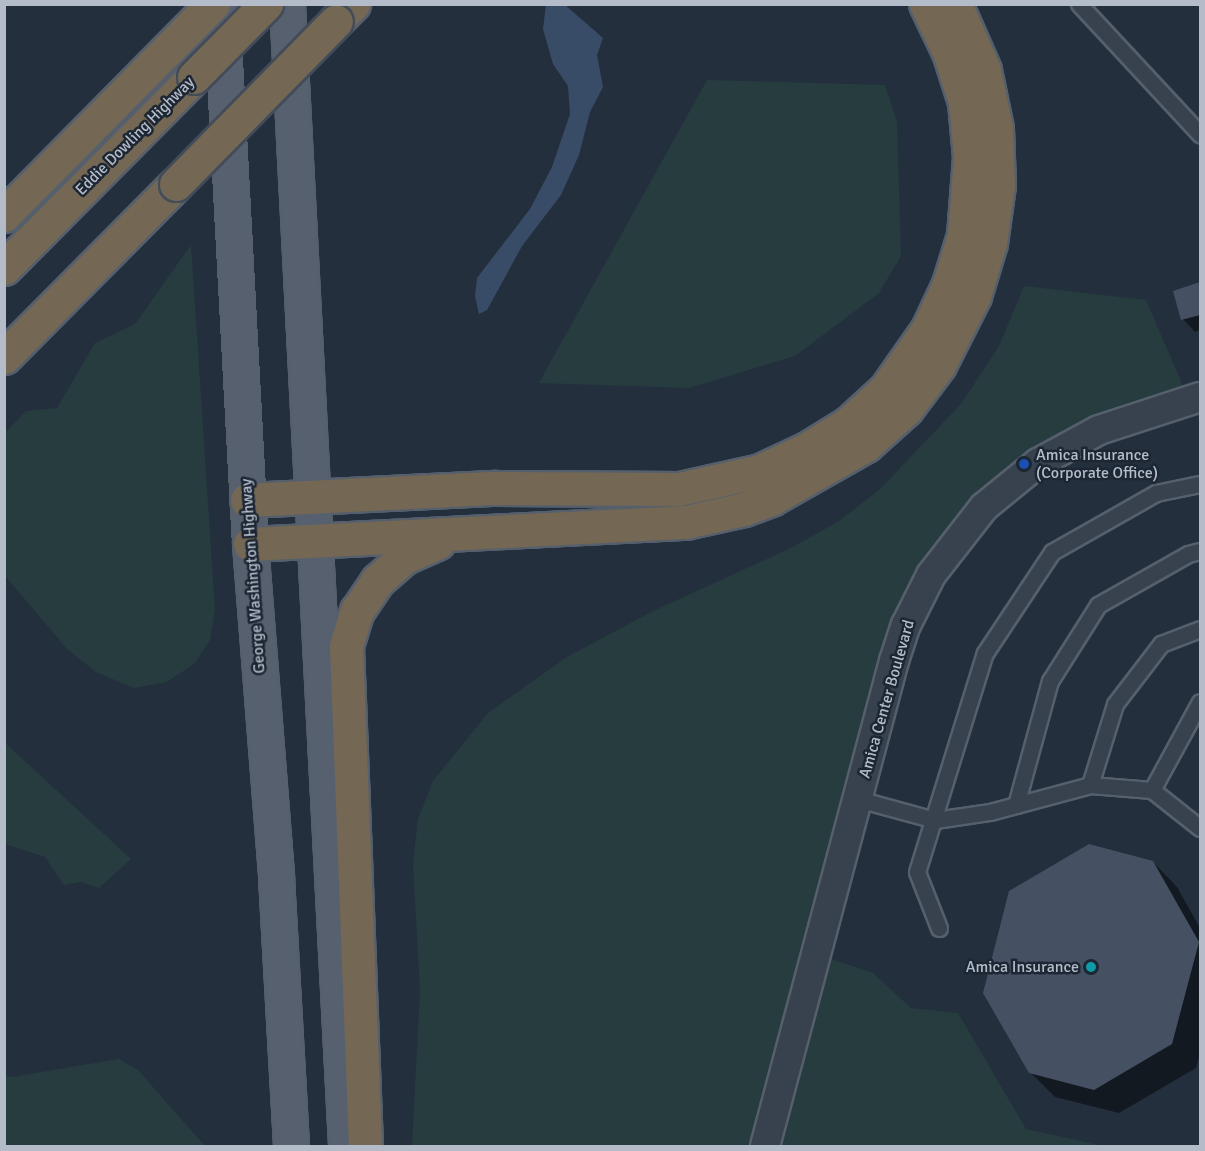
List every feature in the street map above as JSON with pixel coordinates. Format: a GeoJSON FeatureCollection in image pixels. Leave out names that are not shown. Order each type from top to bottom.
{"type":"FeatureCollection","features":[{"type":"Feature","properties":{"kind":"highway","name":"Eddie Dowling Highway"},"geometry":{"type":"LineString","coordinates":[[4,268],[266,4]]}},
{"type":"Feature","properties":{"kind":"highway"},"geometry":{"type":"LineString","coordinates":[[247,500],[496,488],[650,490],[706,486],[783,461],[849,423],[886,389],[928,329],[949,284],[964,235],[970,166],[965,102],[949,52],[926,4]]}},
{"type":"Feature","properties":{"kind":"highway"},"geometry":{"type":"LineString","coordinates":[[250,544],[312,543],[686,522],[744,509],[843,460],[906,409],[939,365],[963,320],[982,270],[995,214],[998,156],[992,101],[980,60],[955,4]]}},
{"type":"Feature","properties":{"kind":"highway"},"geometry":{"type":"LineString","coordinates":[[4,357],[344,13]]}},
{"type":"Feature","properties":{"kind":"highway"},"geometry":{"type":"LineString","coordinates":[[4,215],[203,15]]}},
{"type":"Feature","properties":{"kind":"highway"},"geometry":{"type":"LineString","coordinates":[[365,1146],[346,646],[357,611],[390,569],[423,548],[469,535]]}},
{"type":"Feature","properties":{"kind":"main road","name":"George Washington Highway"},"geometry":{"type":"LineString","coordinates":[[221,4],[247,500],[276,877],[291,1146]]}},
{"type":"Feature","properties":{"kind":"main road"},"geometry":{"type":"LineString","coordinates":[[287,4],[312,543],[346,1146]]}},
{"type":"Feature","properties":{"kind":"street","name":"Amica Center Boulevard"},"geometry":{"type":"LineString","coordinates":[[765,1146],[906,625],[932,575],[969,523],[1018,476],[1057,451],[1122,422],[1200,398]]}},
{"type":"Feature","properties":{"kind":"lane"},"geometry":{"type":"LineString","coordinates":[[1079,4],[1200,134]]}},
{"type":"Feature","properties":{"kind":"lane"},"geometry":{"type":"LineString","coordinates":[[939,928],[917,872],[985,653],[1052,552],[1156,493],[1200,484]]}},
{"type":"Feature","properties":{"kind":"lane"},"geometry":{"type":"LineString","coordinates":[[1016,805],[1050,681],[1098,605],[1188,554],[1200,551]]}},
{"type":"Feature","properties":{"kind":"lane"},"geometry":{"type":"LineString","coordinates":[[1090,785],[1115,704],[1161,644],[1200,629]]}},
{"type":"Feature","properties":{"kind":"lane"},"geometry":{"type":"LineString","coordinates":[[1152,790],[1200,702]]}},
{"type":"Feature","properties":{"kind":"lane"},"geometry":{"type":"LineString","coordinates":[[858,798],[935,820],[1016,805],[1090,785],[1152,790],[1200,828]]}},
{"type":"Feature","properties":{"kind":"green space"},"geometry":{"type":"Polygon","coordinates":[[[707,80],[885,85],[897,121],[901,256],[879,293],[795,356],[689,388],[539,383],[707,80]]]}},
{"type":"Feature","properties":{"kind":"green space"},"geometry":{"type":"Polygon","coordinates":[[[191,245],[215,610],[210,640],[195,663],[167,682],[134,688],[96,672],[67,649],[5,576],[5,433],[26,411],[57,408],[95,343],[135,324],[191,245]]]}},
{"type":"Feature","properties":{"kind":"green space"},"geometry":{"type":"Polygon","coordinates":[[[1024,286],[1146,300],[1183,386],[1093,416],[1040,447],[994,487],[886,670],[801,949],[873,973],[911,1008],[958,1013],[1026,1129],[1104,1146],[412,1146],[420,991],[413,864],[418,819],[433,781],[488,713],[567,657],[651,612],[791,548],[839,521],[879,490],[961,404],[999,346],[1024,286]]]}},
{"type":"Feature","properties":{"kind":"green space"},"geometry":{"type":"Polygon","coordinates":[[[4,742],[131,859],[99,888],[81,882],[64,885],[45,857],[5,844],[4,742]]]}},
{"type":"Feature","properties":{"kind":"green space"},"geometry":{"type":"Polygon","coordinates":[[[119,1059],[138,1070],[205,1146],[5,1146],[5,1075],[12,1077],[119,1059]]]}},
{"type":"Feature","properties":{"kind":"water"},"geometry":{"type":"Polygon","coordinates":[[[546,5],[565,5],[603,38],[597,55],[603,87],[590,112],[579,155],[561,195],[522,246],[487,310],[479,314],[475,296],[477,278],[530,209],[552,167],[570,114],[568,86],[553,64],[543,29],[546,5]]]}},
{"type":"Feature","properties":{"kind":"building"},"geometry":{"type":"Polygon","coordinates":[[[1200,282],[1200,315],[1181,320],[1173,291],[1200,282]]]}},
{"type":"Feature","properties":{"kind":"building","name":"Amica Insurance"},"geometry":{"type":"Polygon","coordinates":[[[1089,844],[1153,861],[1199,942],[1172,1044],[1094,1090],[1029,1073],[983,993],[1009,891],[1089,844]]]}},
{"type":"Feature","properties":{"kind":"place","name":"Amica Insurance (Corporate Office)"},"geometry":{"type":"Point","coordinates":[1024,464]}},
{"type":"Feature","properties":{"kind":"place","name":"Amica Insurance"},"geometry":{"type":"Point","coordinates":[1091,967]}}]}
